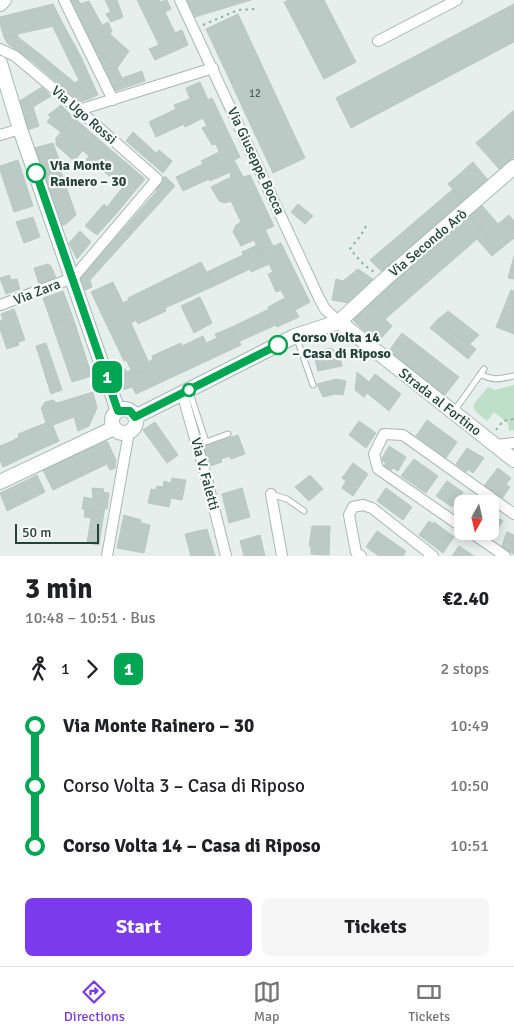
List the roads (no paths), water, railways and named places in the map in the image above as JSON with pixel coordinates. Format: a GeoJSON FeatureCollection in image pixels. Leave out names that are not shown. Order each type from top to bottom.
{"type":"FeatureCollection","features":[{"type":"Feature","properties":{"kind":"street"},"geometry":{"type":"LineString","coordinates":[[0,4],[4,0]]}},
{"type":"Feature","properties":{"kind":"street"},"geometry":{"type":"LineString","coordinates":[[64,0],[113,100]]}},
{"type":"Feature","properties":{"kind":"street","name":"Via Giuseppe Bocca"},"geometry":{"type":"LineString","coordinates":[[180,0],[319,298],[325,309],[339,321]]}},
{"type":"Feature","properties":{"kind":"street"},"geometry":{"type":"LineString","coordinates":[[378,41],[458,0]]}},
{"type":"Feature","properties":{"kind":"street","name":"Via Ugo Rossi"},"geometry":{"type":"LineString","coordinates":[[0,49],[15,56],[157,179],[73,278]]}},
{"type":"Feature","properties":{"kind":"street"},"geometry":{"type":"LineString","coordinates":[[0,64],[20,129],[118,411]]}},
{"type":"Feature","properties":{"kind":"street"},"geometry":{"type":"LineString","coordinates":[[79,110],[213,68]]}},
{"type":"Feature","properties":{"kind":"street"},"geometry":{"type":"LineString","coordinates":[[0,136],[20,129]]}},
{"type":"Feature","properties":{"kind":"street","name":"Via Secondo Arò"},"geometry":{"type":"LineString","coordinates":[[339,321],[514,167]]}},
{"type":"Feature","properties":{"kind":"street","name":"Via Zara"},"geometry":{"type":"LineString","coordinates":[[0,305],[73,278]]}},
{"type":"Feature","properties":{"kind":"street"},"geometry":{"type":"LineString","coordinates":[[135,417],[296,336],[339,321]]}},
{"type":"Feature","properties":{"kind":"street","name":"Strada al Fortino"},"geometry":{"type":"LineString","coordinates":[[339,321],[514,460]]}},
{"type":"Feature","properties":{"kind":"street","name":"Via V. Faletti"},"geometry":{"type":"LineString","coordinates":[[186,391],[226,556]]}},
{"type":"Feature","properties":{"kind":"street"},"geometry":{"type":"LineString","coordinates":[[118,411],[130,411],[135,417],[134,428],[129,432],[119,432],[114,428],[112,418],[118,411]]}},
{"type":"Feature","properties":{"kind":"street"},"geometry":{"type":"LineString","coordinates":[[1,478],[114,428]]}},
{"type":"Feature","properties":{"kind":"street"},"geometry":{"type":"LineString","coordinates":[[107,556],[129,432]]}},
{"type":"Feature","properties":{"kind":"street"},"geometry":{"type":"LineString","coordinates":[[454,521],[378,469],[374,454],[384,434],[403,435],[487,495]]}},
{"type":"Feature","properties":{"kind":"street"},"geometry":{"type":"LineString","coordinates":[[492,443],[502,446],[514,443]]}},
{"type":"Feature","properties":{"kind":"street"},"geometry":{"type":"LineString","coordinates":[[271,494],[282,556]]}},
{"type":"Feature","properties":{"kind":"street"},"geometry":{"type":"LineString","coordinates":[[499,503],[514,514]]}},
{"type":"Feature","properties":{"kind":"street"},"geometry":{"type":"LineString","coordinates":[[361,556],[356,552],[349,515],[353,507],[363,505],[372,508],[433,556]]}},
{"type":"Feature","properties":{"kind":"street"},"geometry":{"type":"LineString","coordinates":[[482,540],[505,556]]}},
{"type":"Feature","properties":{"kind":"lane"},"geometry":{"type":"LineString","coordinates":[[296,336],[313,384]]}},
{"type":"Feature","properties":{"kind":"lane"},"geometry":{"type":"LineString","coordinates":[[453,413],[484,369]]}},
{"type":"Feature","properties":{"kind":"lane"},"geometry":{"type":"LineString","coordinates":[[480,374],[490,380],[514,376]]}},
{"type":"Feature","properties":{"kind":"lane"},"geometry":{"type":"LineString","coordinates":[[186,391],[206,442],[228,434]]}},
{"type":"Feature","properties":{"kind":"lane"},"geometry":{"type":"LineString","coordinates":[[271,494],[287,500],[304,511]]}},
{"type":"Feature","properties":{"kind":"place","name":"Via Monte Rainero – 30"},"geometry":{"type":"Point","coordinates":[36,173]}},
{"type":"Feature","properties":{"kind":"place","name":"Corso Volta 14 – Casa di Riposo"},"geometry":{"type":"Point","coordinates":[278,345]}}]}
